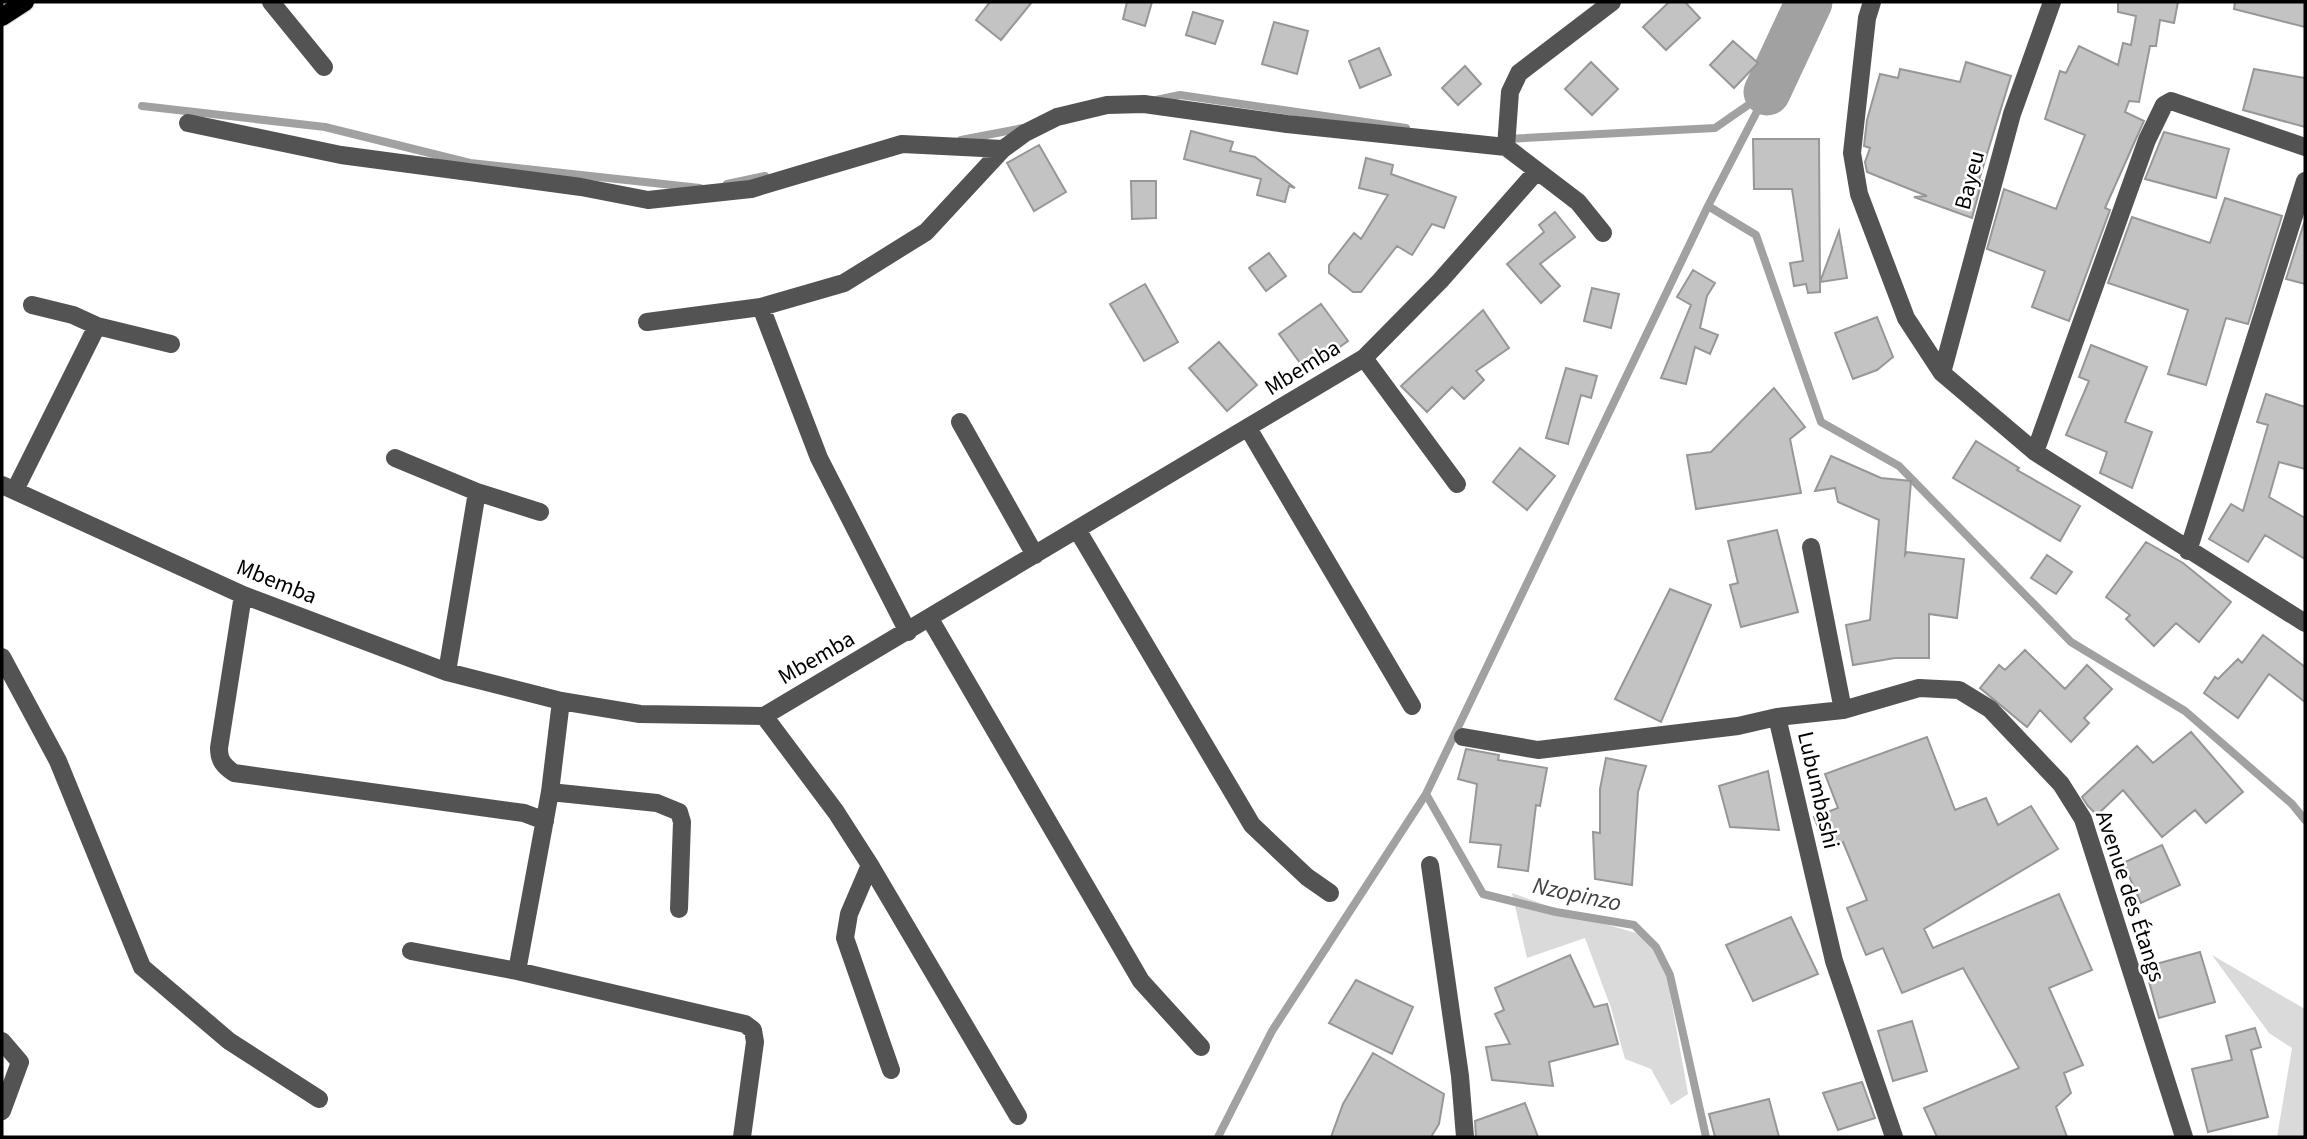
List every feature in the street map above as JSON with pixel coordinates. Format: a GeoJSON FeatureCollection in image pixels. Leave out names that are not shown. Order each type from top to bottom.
{"type":"FeatureCollection","features":[{"type":"Feature","properties":{"kind":"main road"},"geometry":{"type":"LineString","coordinates":[[2,17],[25,2]]}},
{"type":"Feature","properties":{"kind":"street"},"geometry":{"type":"LineString","coordinates":[[271,2],[324,67]]}},
{"type":"Feature","properties":{"kind":"street"},"geometry":{"type":"LineString","coordinates":[[1506,147],[1510,92],[1519,74],[1612,2]]}},
{"type":"Feature","properties":{"kind":"street"},"geometry":{"type":"LineString","coordinates":[[1872,2],[1867,18],[1852,153],[1855,173],[1859,194],[1906,317],[1942,373],[2035,452],[2305,624]]}},
{"type":"Feature","properties":{"kind":"street","name":"Bayeu"},"geometry":{"type":"LineString","coordinates":[[1942,373],[2012,114],[2052,2]]}},
{"type":"Feature","properties":{"kind":"street"},"geometry":{"type":"LineString","coordinates":[[2035,452],[2147,140],[2164,105],[2171,101],[2305,147]]}},
{"type":"Feature","properties":{"kind":"street"},"geometry":{"type":"LineString","coordinates":[[647,322],[761,307],[844,283],[926,232],[1003,149],[1057,117],[1107,105],[1144,104],[1287,124],[1506,147],[1578,202],[1603,233]]}},
{"type":"Feature","properties":{"kind":"street"},"geometry":{"type":"LineString","coordinates":[[188,123],[341,155],[581,187],[648,200],[751,189],[902,144],[1003,149]]}},
{"type":"Feature","properties":{"kind":"street","name":"Mbemba"},"geometry":{"type":"LineString","coordinates":[[8,488],[243,596],[447,672],[561,701],[652,715],[764,716],[1364,358],[1440,281],[1537,171]]}},
{"type":"Feature","properties":{"kind":"street"},"geometry":{"type":"LineString","coordinates":[[2188,551],[2305,181]]}},
{"type":"Feature","properties":{"kind":"street"},"geometry":{"type":"LineString","coordinates":[[32,305],[73,315],[96,326],[171,344]]}},
{"type":"Feature","properties":{"kind":"street"},"geometry":{"type":"LineString","coordinates":[[761,307],[819,458],[908,632]]}},
{"type":"Feature","properties":{"kind":"street"},"geometry":{"type":"LineString","coordinates":[[8,488],[96,326]]}},
{"type":"Feature","properties":{"kind":"street"},"geometry":{"type":"LineString","coordinates":[[1364,358],[1457,484]]}},
{"type":"Feature","properties":{"kind":"street"},"geometry":{"type":"LineString","coordinates":[[960,422],[1035,555]]}},
{"type":"Feature","properties":{"kind":"street"},"geometry":{"type":"LineString","coordinates":[[1248,428],[1412,706]]}},
{"type":"Feature","properties":{"kind":"street"},"geometry":{"type":"LineString","coordinates":[[395,458],[477,492],[540,512]]}},
{"type":"Feature","properties":{"kind":"street"},"geometry":{"type":"LineString","coordinates":[[447,672],[477,492]]}},
{"type":"Feature","properties":{"kind":"street"},"geometry":{"type":"LineString","coordinates":[[1078,531],[1252,825],[1307,877],[1330,893]]}},
{"type":"Feature","properties":{"kind":"street"},"geometry":{"type":"LineString","coordinates":[[1811,547],[1843,710]]}},
{"type":"Feature","properties":{"kind":"street"},"geometry":{"type":"LineString","coordinates":[[243,596],[219,748],[219,758],[234,773],[524,813],[545,821]]}},
{"type":"Feature","properties":{"kind":"street"},"geometry":{"type":"LineString","coordinates":[[930,619],[1141,981],[1201,1047]]}},
{"type":"Feature","properties":{"kind":"street"},"geometry":{"type":"LineString","coordinates":[[2,657],[58,761],[142,967],[229,1041],[318,1098]]}},
{"type":"Feature","properties":{"kind":"street","name":"Avenue des Étangs"},"geometry":{"type":"LineString","coordinates":[[1777,717],[1843,710],[1919,688],[1959,690],[1990,709],[2061,784],[2083,819],[2184,1137]]}},
{"type":"Feature","properties":{"kind":"street"},"geometry":{"type":"LineString","coordinates":[[517,971],[550,792],[561,701]]}},
{"type":"Feature","properties":{"kind":"street"},"geometry":{"type":"LineString","coordinates":[[764,716],[836,812],[870,865],[1018,1116]]}},
{"type":"Feature","properties":{"kind":"street","name":"Lubumbashi"},"geometry":{"type":"LineString","coordinates":[[1463,737],[1538,751],[1738,726],[1777,717],[1835,961],[1894,1137]]}},
{"type":"Feature","properties":{"kind":"street"},"geometry":{"type":"LineString","coordinates":[[550,792],[657,803],[679,812],[682,822],[679,909]]}},
{"type":"Feature","properties":{"kind":"street"},"geometry":{"type":"LineString","coordinates":[[870,865],[849,914],[845,939],[891,1070]]}},
{"type":"Feature","properties":{"kind":"street"},"geometry":{"type":"LineString","coordinates":[[1430,865],[1460,1076],[1465,1137]]}},
{"type":"Feature","properties":{"kind":"street"},"geometry":{"type":"LineString","coordinates":[[411,951],[517,971],[733,1019],[753,1030],[752,1082],[742,1137]]}},
{"type":"Feature","properties":{"kind":"street"},"geometry":{"type":"LineString","coordinates":[[2,1041],[20,1062],[2,1111]]}},
{"type":"Feature","properties":{"kind":"shaded area"},"geometry":{"type":"Polygon","coordinates":[[[1512,893],[1570,914],[1643,935],[1665,965],[1688,1094],[1671,1105],[1651,1069],[1625,1059],[1611,1008],[1585,938],[1527,958],[1512,893]]]}},
{"type":"Feature","properties":{"kind":"shaded area"},"geometry":{"type":"Polygon","coordinates":[[[2212,955],[2305,1009],[2305,1137],[2277,1137],[2292,1048],[2269,1033],[2212,955]]]}},
{"type":"Feature","properties":{"kind":"building"},"geometry":{"type":"Polygon","coordinates":[[[990,2],[1032,2],[1001,40],[976,20],[990,2]]]}},
{"type":"Feature","properties":{"kind":"building"},"geometry":{"type":"Polygon","coordinates":[[[1127,2],[1152,2],[1145,26],[1123,19],[1127,2]]]}},
{"type":"Feature","properties":{"kind":"building"},"geometry":{"type":"Polygon","coordinates":[[[1669,2],[1685,2],[1700,18],[1666,50],[1643,27],[1669,2]]]}},
{"type":"Feature","properties":{"kind":"building"},"geometry":{"type":"Polygon","coordinates":[[[2118,2],[2178,2],[2174,23],[2160,20],[2156,46],[2150,46],[2139,102],[2129,101],[2125,112],[2144,121],[2105,208],[2110,210],[2069,321],[2032,307],[2045,271],[1987,249],[2004,189],[2056,209],[2085,135],[2045,119],[2060,71],[2066,73],[2079,46],[2118,65],[2123,43],[2131,45],[2136,16],[2118,12],[2118,2]]]}},
{"type":"Feature","properties":{"kind":"building"},"geometry":{"type":"Polygon","coordinates":[[[2235,2],[2305,2],[2305,27],[2234,9],[2235,2]]]}},
{"type":"Feature","properties":{"kind":"building"},"geometry":{"type":"Polygon","coordinates":[[[1193,12],[1223,21],[1215,44],[1186,35],[1193,12]]]}},
{"type":"Feature","properties":{"kind":"building"},"geometry":{"type":"Polygon","coordinates":[[[1274,22],[1308,31],[1297,74],[1262,64],[1274,22]]]}},
{"type":"Feature","properties":{"kind":"building"},"geometry":{"type":"Polygon","coordinates":[[[1733,41],[1758,63],[1734,88],[1710,65],[1733,41]]]}},
{"type":"Feature","properties":{"kind":"building"},"geometry":{"type":"Polygon","coordinates":[[[1379,48],[1391,75],[1360,88],[1349,61],[1379,48]]]}},
{"type":"Feature","properties":{"kind":"building"},"geometry":{"type":"Polygon","coordinates":[[[1591,62],[1618,89],[1592,115],[1565,89],[1591,62]]]}},
{"type":"Feature","properties":{"kind":"building"},"geometry":{"type":"Polygon","coordinates":[[[1966,62],[2011,76],[1979,180],[1982,181],[1972,218],[1914,197],[1927,196],[1867,172],[1865,162],[1870,148],[1864,146],[1867,120],[1880,74],[1898,78],[1900,69],[1960,82],[1966,62]]]}},
{"type":"Feature","properties":{"kind":"building"},"geometry":{"type":"Polygon","coordinates":[[[1465,66],[1481,84],[1458,105],[1442,88],[1465,66]]]}},
{"type":"Feature","properties":{"kind":"building"},"geometry":{"type":"Polygon","coordinates":[[[2254,69],[2305,78],[2305,127],[2243,110],[2254,69]]]}},
{"type":"Feature","properties":{"kind":"building"},"geometry":{"type":"Polygon","coordinates":[[[1191,131],[1233,142],[1230,151],[1255,157],[1295,188],[1289,186],[1285,202],[1257,195],[1261,179],[1184,159],[1191,131]]]}},
{"type":"Feature","properties":{"kind":"building"},"geometry":{"type":"Polygon","coordinates":[[[2164,132],[2229,149],[2216,198],[2145,179],[2164,132]]]}},
{"type":"Feature","properties":{"kind":"building"},"geometry":{"type":"Polygon","coordinates":[[[1753,139],[1819,139],[1820,292],[1808,293],[1806,284],[1794,286],[1790,263],[1803,261],[1792,189],[1754,189],[1753,139]]]}},
{"type":"Feature","properties":{"kind":"building"},"geometry":{"type":"Polygon","coordinates":[[[1039,145],[1066,192],[1034,211],[1007,163],[1039,145]]]}},
{"type":"Feature","properties":{"kind":"building"},"geometry":{"type":"Polygon","coordinates":[[[1366,158],[1393,165],[1391,174],[1456,197],[1444,228],[1432,224],[1412,255],[1397,246],[1361,292],[1353,292],[1329,273],[1329,265],[1354,233],[1361,239],[1388,195],[1359,188],[1366,158]]]}},
{"type":"Feature","properties":{"kind":"building"},"geometry":{"type":"Polygon","coordinates":[[[1131,181],[1156,181],[1156,218],[1132,219],[1131,181]]]}},
{"type":"Feature","properties":{"kind":"building"},"geometry":{"type":"Polygon","coordinates":[[[2225,198],[2282,216],[2248,324],[2226,318],[2206,385],[2168,374],[2188,310],[2108,283],[2132,217],[2210,243],[2225,198]]]}},
{"type":"Feature","properties":{"kind":"building"},"geometry":{"type":"Polygon","coordinates":[[[1555,212],[1575,237],[1540,264],[1560,286],[1541,303],[1507,264],[1544,232],[1539,225],[1555,212]]]}},
{"type":"Feature","properties":{"kind":"building"},"geometry":{"type":"Polygon","coordinates":[[[2305,223],[2305,284],[2286,279],[2305,223]]]}},
{"type":"Feature","properties":{"kind":"building"},"geometry":{"type":"Polygon","coordinates":[[[1839,231],[1847,278],[1820,282],[1839,231]]]}},
{"type":"Feature","properties":{"kind":"building"},"geometry":{"type":"Polygon","coordinates":[[[1269,253],[1286,276],[1266,291],[1249,268],[1269,253]]]}},
{"type":"Feature","properties":{"kind":"building"},"geometry":{"type":"Polygon","coordinates":[[[1693,270],[1715,283],[1707,296],[1700,328],[1718,335],[1710,354],[1695,347],[1686,384],[1661,378],[1691,305],[1677,297],[1693,270]]]}},
{"type":"Feature","properties":{"kind":"building"},"geometry":{"type":"Polygon","coordinates":[[[1145,284],[1178,342],[1144,361],[1110,304],[1145,284]]]}},
{"type":"Feature","properties":{"kind":"building"},"geometry":{"type":"Polygon","coordinates":[[[1592,288],[1619,294],[1611,328],[1584,321],[1592,288]]]}},
{"type":"Feature","properties":{"kind":"building"},"geometry":{"type":"Polygon","coordinates":[[[1321,304],[1348,341],[1306,371],[1279,334],[1321,304]]]}},
{"type":"Feature","properties":{"kind":"building"},"geometry":{"type":"Polygon","coordinates":[[[1483,310],[1509,348],[1476,371],[1484,380],[1464,399],[1452,387],[1427,412],[1401,386],[1483,310]]]}},
{"type":"Feature","properties":{"kind":"building"},"geometry":{"type":"Polygon","coordinates":[[[1877,317],[1893,357],[1877,370],[1853,379],[1835,333],[1877,317]]]}},
{"type":"Feature","properties":{"kind":"building"},"geometry":{"type":"Polygon","coordinates":[[[1219,342],[1257,385],[1227,411],[1189,368],[1219,342]]]}},
{"type":"Feature","properties":{"kind":"building"},"geometry":{"type":"Polygon","coordinates":[[[2091,345],[2147,367],[2125,422],[2152,432],[2132,488],[2100,473],[2107,452],[2066,435],[2089,381],[2079,377],[2091,345]]]}},
{"type":"Feature","properties":{"kind":"building"},"geometry":{"type":"Polygon","coordinates":[[[1566,368],[1597,376],[1591,398],[1581,395],[1568,444],[1546,438],[1566,368]]]}},
{"type":"Feature","properties":{"kind":"building"},"geometry":{"type":"Polygon","coordinates":[[[1774,388],[1805,427],[1790,439],[1801,493],[1696,509],[1687,455],[1711,452],[1774,388]]]}},
{"type":"Feature","properties":{"kind":"building"},"geometry":{"type":"Polygon","coordinates":[[[2266,394],[2305,407],[2305,469],[2279,462],[2269,497],[2305,518],[2305,559],[2265,535],[2248,562],[2209,539],[2231,504],[2243,511],[2268,425],[2257,422],[2266,394]]]}},
{"type":"Feature","properties":{"kind":"building"},"geometry":{"type":"Polygon","coordinates":[[[1976,441],[2019,468],[2017,470],[2080,506],[2060,541],[1953,478],[1976,441]]]}},
{"type":"Feature","properties":{"kind":"building"},"geometry":{"type":"Polygon","coordinates":[[[1520,448],[1555,476],[1527,510],[1493,482],[1520,448]]]}},
{"type":"Feature","properties":{"kind":"building"},"geometry":{"type":"Polygon","coordinates":[[[1831,456],[1881,478],[1911,481],[1905,555],[1907,552],[1964,559],[1957,618],[1929,614],[1929,658],[1895,658],[1853,665],[1846,625],[1870,620],[1879,520],[1838,502],[1835,488],[1815,491],[1831,456]]]}},
{"type":"Feature","properties":{"kind":"building"},"geometry":{"type":"Polygon","coordinates":[[[1777,530],[1798,612],[1741,627],[1730,585],[1738,583],[1728,541],[1777,530]]]}},
{"type":"Feature","properties":{"kind":"building"},"geometry":{"type":"Polygon","coordinates":[[[2146,542],[2183,563],[2231,602],[2199,642],[2176,623],[2154,646],[2126,619],[2130,615],[2106,597],[2146,542]]]}},
{"type":"Feature","properties":{"kind":"building"},"geometry":{"type":"Polygon","coordinates":[[[2047,555],[2072,572],[2056,594],[2031,578],[2047,555]]]}},
{"type":"Feature","properties":{"kind":"building"},"geometry":{"type":"Polygon","coordinates":[[[1670,589],[1711,605],[1661,722],[1615,699],[1670,589]]]}},
{"type":"Feature","properties":{"kind":"building"},"geometry":{"type":"Polygon","coordinates":[[[2263,635],[2305,667],[2305,702],[2269,674],[2238,718],[2204,693],[2215,677],[2218,679],[2238,659],[2242,663],[2263,635]]]}},
{"type":"Feature","properties":{"kind":"building"},"geometry":{"type":"Polygon","coordinates":[[[2025,650],[2065,689],[2087,665],[2112,689],[2084,718],[2089,723],[2071,742],[2040,710],[2027,727],[1980,688],[1999,665],[2005,670],[2025,650]]]}},
{"type":"Feature","properties":{"kind":"building"},"geometry":{"type":"Polygon","coordinates":[[[2191,732],[2243,792],[2206,823],[2195,810],[2162,837],[2123,790],[2097,815],[2082,797],[2137,746],[2153,763],[2191,732]]]}},
{"type":"Feature","properties":{"kind":"building"},"geometry":{"type":"Polygon","coordinates":[[[1927,737],[1955,810],[1986,798],[1998,825],[2031,806],[2058,849],[1924,929],[1933,948],[2059,894],[2092,970],[2049,988],[2083,1065],[2064,1073],[2071,1093],[2056,1107],[2067,1137],[1937,1137],[1924,1108],[2019,1068],[1963,968],[1902,993],[1883,948],[1866,955],[1847,908],[1867,900],[1843,842],[1827,849],[1814,817],[1838,808],[1825,774],[1927,737]]]}},
{"type":"Feature","properties":{"kind":"building"},"geometry":{"type":"Polygon","coordinates":[[[1466,749],[1499,755],[1498,760],[1547,768],[1540,806],[1536,805],[1528,871],[1498,867],[1501,845],[1470,842],[1477,784],[1458,779],[1466,749]]]}},
{"type":"Feature","properties":{"kind":"building"},"geometry":{"type":"Polygon","coordinates":[[[1606,758],[1646,766],[1638,792],[1632,885],[1595,879],[1593,832],[1600,833],[1600,789],[1606,758]]]}},
{"type":"Feature","properties":{"kind":"building"},"geometry":{"type":"Polygon","coordinates":[[[1768,771],[1779,830],[1730,827],[1719,786],[1768,771]]]}},
{"type":"Feature","properties":{"kind":"building"},"geometry":{"type":"Polygon","coordinates":[[[2162,845],[2180,885],[2141,903],[2123,863],[2162,845]]]}},
{"type":"Feature","properties":{"kind":"building"},"geometry":{"type":"Polygon","coordinates":[[[1791,917],[1818,974],[1753,1001],[1726,945],[1791,917]]]}},
{"type":"Feature","properties":{"kind":"building"},"geometry":{"type":"Polygon","coordinates":[[[2200,952],[2215,1002],[2159,1018],[2145,967],[2200,952]]]}},
{"type":"Feature","properties":{"kind":"building"},"geometry":{"type":"Polygon","coordinates":[[[1570,955],[1594,1007],[1607,1004],[1618,1044],[1549,1062],[1553,1086],[1492,1080],[1486,1047],[1510,1044],[1495,1014],[1504,1010],[1495,988],[1570,955]]]}},
{"type":"Feature","properties":{"kind":"building"},"geometry":{"type":"Polygon","coordinates":[[[1356,980],[1413,1007],[1392,1054],[1329,1023],[1356,980]]]}},
{"type":"Feature","properties":{"kind":"building"},"geometry":{"type":"Polygon","coordinates":[[[1912,1021],[1927,1071],[1893,1081],[1878,1031],[1912,1021]]]}},
{"type":"Feature","properties":{"kind":"building"},"geometry":{"type":"Polygon","coordinates":[[[2255,1028],[2261,1047],[2251,1050],[2268,1117],[2208,1132],[2192,1069],[2232,1060],[2226,1036],[2255,1028]]]}},
{"type":"Feature","properties":{"kind":"building"},"geometry":{"type":"Polygon","coordinates":[[[1373,1053],[1444,1094],[1439,1124],[1431,1137],[1331,1137],[1343,1104],[1373,1053]]]}},
{"type":"Feature","properties":{"kind":"building"},"geometry":{"type":"Polygon","coordinates":[[[1862,1082],[1875,1118],[1838,1130],[1823,1093],[1862,1082]]]}},
{"type":"Feature","properties":{"kind":"building"},"geometry":{"type":"Polygon","coordinates":[[[1769,1099],[1779,1137],[1715,1137],[1709,1114],[1769,1099]]]}},
{"type":"Feature","properties":{"kind":"building"},"geometry":{"type":"Polygon","coordinates":[[[1525,1103],[1538,1137],[1476,1137],[1475,1121],[1525,1103]]]}},
{"type":"Feature","properties":{"kind":"waterway"},"geometry":{"type":"LineString","coordinates":[[1767,92],[1809,2]]}},
{"type":"Feature","properties":{"kind":"waterway"},"geometry":{"type":"LineString","coordinates":[[1506,139],[1715,128],[1767,92]]}},
{"type":"Feature","properties":{"kind":"waterway"},"geometry":{"type":"LineString","coordinates":[[1218,1137],[1272,1031],[1426,794],[1708,206],[1766,94]]}},
{"type":"Feature","properties":{"kind":"waterway"},"geometry":{"type":"LineString","coordinates":[[1156,100],[1180,95],[1406,128]]}},
{"type":"Feature","properties":{"kind":"waterway"},"geometry":{"type":"LineString","coordinates":[[142,106],[325,127],[470,163],[700,188]]}},
{"type":"Feature","properties":{"kind":"waterway"},"geometry":{"type":"LineString","coordinates":[[961,140],[1023,128]]}},
{"type":"Feature","properties":{"kind":"waterway"},"geometry":{"type":"LineString","coordinates":[[727,184],[765,176]]}},
{"type":"Feature","properties":{"kind":"waterway"},"geometry":{"type":"LineString","coordinates":[[1708,206],[1756,235],[1821,422],[1899,466],[2071,642],[2185,711],[2292,804],[2305,820]]}},
{"type":"Feature","properties":{"kind":"waterway","name":"Nzopinzo"},"geometry":{"type":"LineString","coordinates":[[1426,794],[1483,894],[1556,912],[1634,925],[1656,947],[1670,975],[1706,1137]]}}]}
